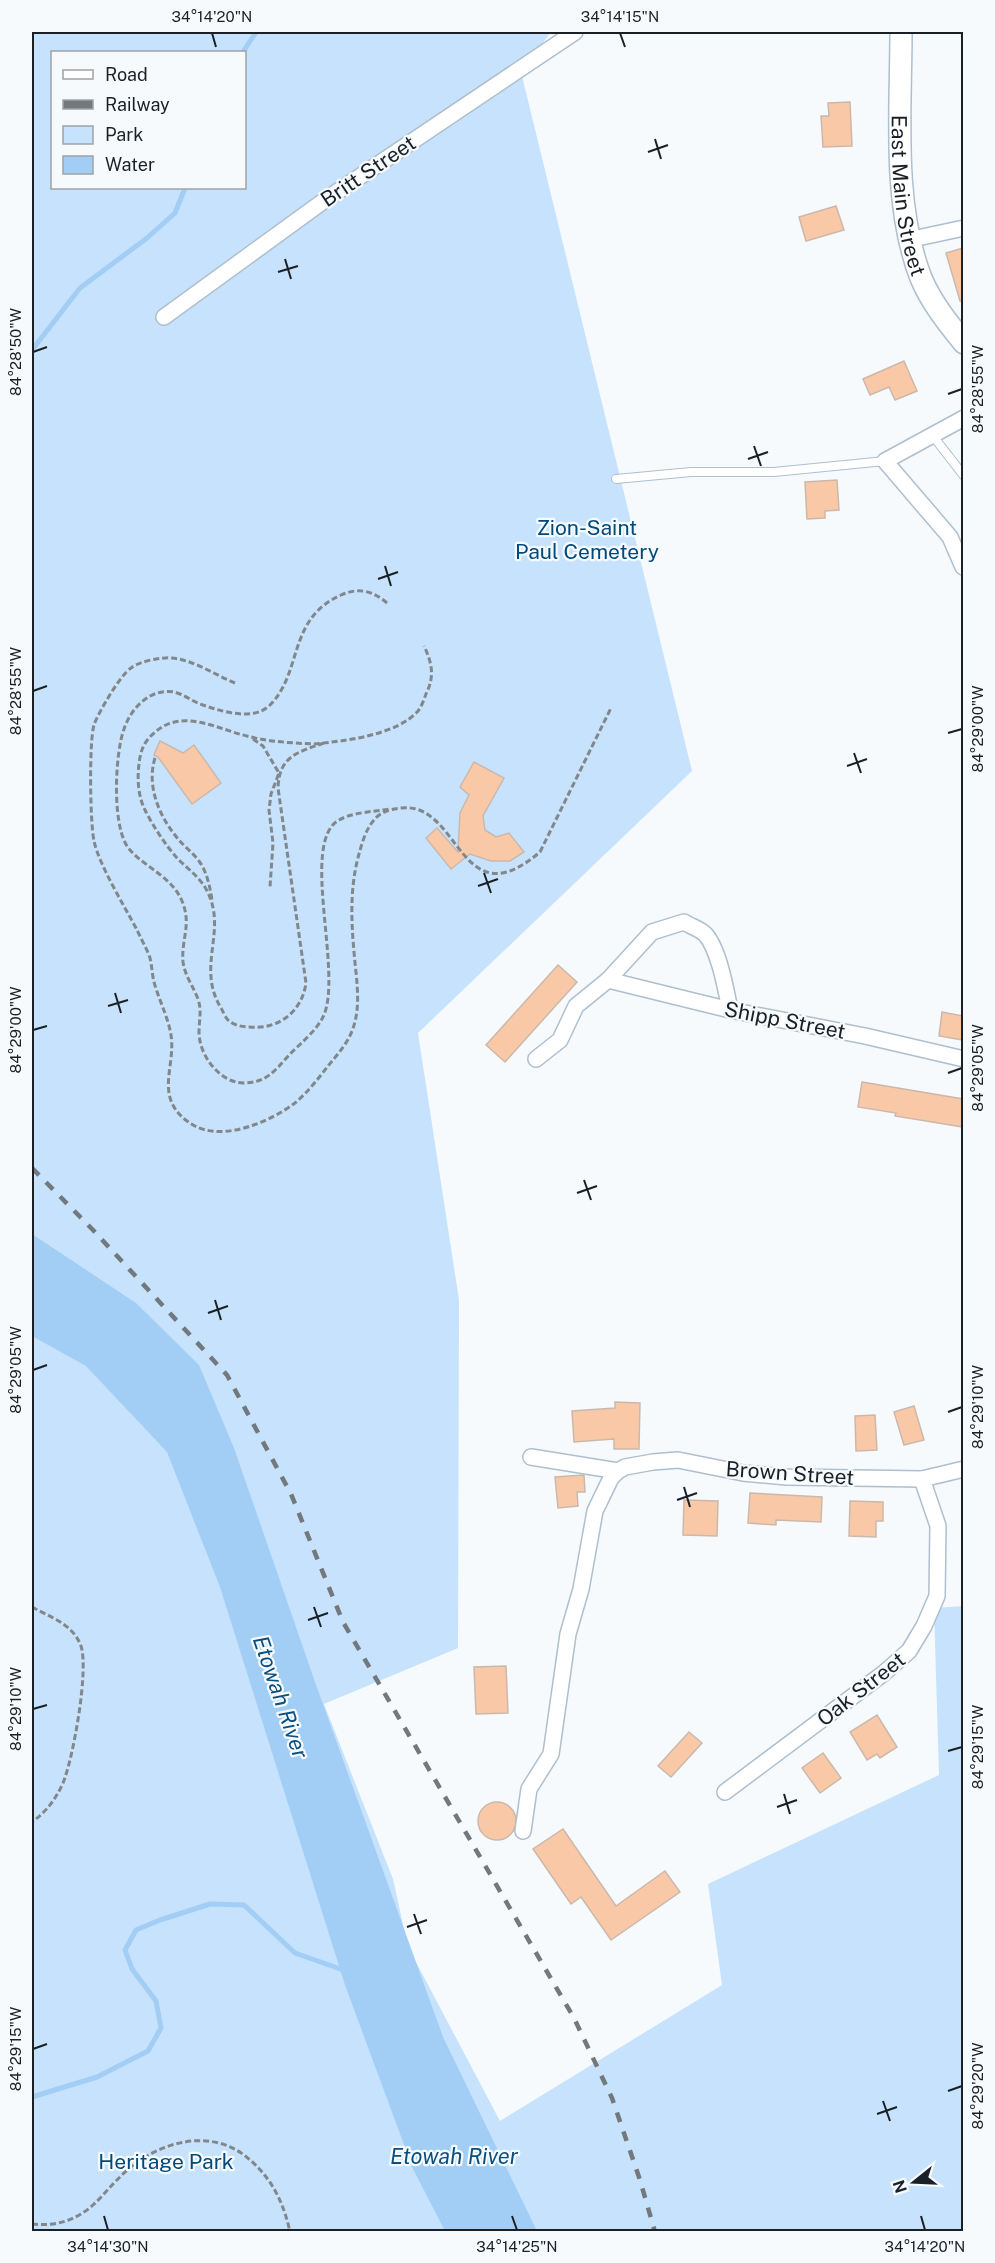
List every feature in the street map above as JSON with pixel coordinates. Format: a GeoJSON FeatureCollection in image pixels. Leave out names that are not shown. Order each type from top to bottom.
{"type":"FeatureCollection","features":[{"type":"Feature","properties":{"kind":"main road","name":"East Main Street"},"geometry":{"type":"LineString","coordinates":[[901,32],[902,166],[904,215],[908,240],[921,279],[935,306],[963,343]]}},
{"type":"Feature","properties":{"kind":"street","name":"Britt Street"},"geometry":{"type":"LineString","coordinates":[[164,317],[325,200],[575,32]]}},
{"type":"Feature","properties":{"kind":"street"},"geometry":{"type":"LineString","coordinates":[[908,240],[963,228]]}},
{"type":"Feature","properties":{"kind":"street"},"geometry":{"type":"LineString","coordinates":[[963,418],[885,461],[950,537],[963,567]]}},
{"type":"Feature","properties":{"kind":"street"},"geometry":{"type":"LineString","coordinates":[[536,1059],[560,1040],[576,1006],[608,980],[652,932],[684,922],[705,935],[709,942],[725,981],[730,1010]]}},
{"type":"Feature","properties":{"kind":"street","name":"Shipp Street"},"geometry":{"type":"LineString","coordinates":[[608,980],[730,1010],[865,1036],[963,1059]]}},
{"type":"Feature","properties":{"kind":"street"},"geometry":{"type":"LineString","coordinates":[[531,1457],[618,1471]]}},
{"type":"Feature","properties":{"kind":"street","name":"Brown Street"},"geometry":{"type":"LineString","coordinates":[[618,1471],[625,1467],[652,1462],[678,1460],[743,1473],[788,1477],[922,1479],[963,1469]]}},
{"type":"Feature","properties":{"kind":"street"},"geometry":{"type":"LineString","coordinates":[[523,1831],[529,1788],[551,1754],[568,1634],[582,1589],[595,1511],[611,1478],[618,1471]]}},
{"type":"Feature","properties":{"kind":"street","name":"Oak Street"},"geometry":{"type":"LineString","coordinates":[[725,1792],[884,1673],[909,1651],[924,1626],[937,1596],[938,1526],[922,1479]]}},
{"type":"Feature","properties":{"kind":"lane"},"geometry":{"type":"LineString","coordinates":[[933,436],[963,476]]}},
{"type":"Feature","properties":{"kind":"lane"},"geometry":{"type":"LineString","coordinates":[[616,479],[691,472],[774,472],[885,461]]}},
{"type":"Feature","properties":{"kind":"path"},"geometry":{"type":"LineString","coordinates":[[387,603],[370,591],[350,591],[331,600],[312,616],[299,639],[281,692],[268,708],[254,713],[236,714],[200,704],[174,692],[157,694],[142,700],[130,713],[123,731],[118,761],[118,818],[122,836],[128,849],[166,879],[181,898],[188,920],[183,961],[188,980],[198,999],[201,1014],[199,1033],[201,1048],[211,1066],[226,1078],[242,1083],[267,1079],[323,1017],[328,1000],[328,942],[321,870],[329,829],[339,820],[355,814],[411,807],[426,813],[442,825],[470,863],[493,872],[508,872],[524,866],[540,852],[611,708]]}},
{"type":"Feature","properties":{"kind":"path"},"geometry":{"type":"LineString","coordinates":[[213,905],[207,891],[197,877],[176,857],[144,808],[139,787],[141,748],[161,726],[183,719],[251,737],[285,743],[341,742],[387,730],[418,710],[431,685],[433,672],[424,646]]}},
{"type":"Feature","properties":{"kind":"path"},"geometry":{"type":"LineString","coordinates":[[235,683],[189,662],[170,658],[149,661],[129,668],[110,695],[94,726],[91,756],[94,842],[149,955],[153,980],[172,1040],[167,1088],[173,1106],[186,1121],[200,1129],[219,1133],[263,1121],[295,1103],[317,1081],[345,1045],[353,1029],[358,1007],[351,916],[354,871],[363,838],[374,820],[390,809]]}},
{"type":"Feature","properties":{"kind":"path"},"geometry":{"type":"LineString","coordinates":[[155,758],[152,769],[156,802],[178,839],[200,862],[210,884],[214,932],[209,971],[211,988],[228,1020],[241,1027],[269,1027],[282,1022],[296,1008],[305,993],[306,983],[278,788],[279,773],[263,746],[251,737]]}},
{"type":"Feature","properties":{"kind":"path"},"geometry":{"type":"LineString","coordinates":[[270,887],[273,843],[269,810],[271,794],[287,760],[299,752],[324,743]]}},
{"type":"Feature","properties":{"kind":"path"},"geometry":{"type":"LineString","coordinates":[[32,1607],[63,1623],[74,1634],[81,1646],[83,1660],[82,1689],[64,1781],[46,1811],[32,1822]]}},
{"type":"Feature","properties":{"kind":"path"},"geometry":{"type":"LineString","coordinates":[[32,2224],[43,2225],[76,2217],[91,2206],[121,2175],[146,2157],[168,2145],[194,2141],[217,2142],[236,2149],[254,2163],[273,2185],[285,2212],[290,2232]]}},
{"type":"Feature","properties":{"kind":"green space"},"geometry":{"type":"Polygon","coordinates":[[[32,32],[551,32],[521,72],[692,771],[418,1033],[459,1300],[458,1648],[324,1704],[393,1879],[408,1947],[500,2121],[722,1985],[708,1884],[939,1775],[934,1608],[963,1606],[963,2231],[32,2232],[32,32]]]}},
{"type":"Feature","properties":{"kind":"water","name":"Etowah River"},"geometry":{"type":"Polygon","coordinates":[[[32,1234],[136,1303],[199,1365],[234,1448],[315,1682],[443,2037],[537,2231],[445,2231],[413,2169],[345,1985],[220,1587],[167,1452],[86,1366],[32,1336],[32,1234]]]}},
{"type":"Feature","properties":{"kind":"building"},"geometry":{"type":"Polygon","coordinates":[[[850,102],[852,146],[823,147],[821,116],[829,116],[828,103],[850,102]]]}},
{"type":"Feature","properties":{"kind":"building"},"geometry":{"type":"Polygon","coordinates":[[[836,206],[844,230],[806,241],[799,217],[836,206]]]}},
{"type":"Feature","properties":{"kind":"building"},"geometry":{"type":"Polygon","coordinates":[[[963,248],[963,301],[960,301],[946,253],[963,248]]]}},
{"type":"Feature","properties":{"kind":"building"},"geometry":{"type":"Polygon","coordinates":[[[904,361],[917,391],[895,400],[889,387],[870,395],[863,379],[904,361]]]}},
{"type":"Feature","properties":{"kind":"building"},"geometry":{"type":"Polygon","coordinates":[[[837,480],[839,510],[825,511],[825,518],[807,519],[805,482],[837,480]]]}},
{"type":"Feature","properties":{"kind":"building"},"geometry":{"type":"Polygon","coordinates":[[[160,741],[183,753],[194,745],[221,783],[192,804],[158,757],[154,755],[160,741]]]}},
{"type":"Feature","properties":{"kind":"building"},"geometry":{"type":"Polygon","coordinates":[[[474,762],[504,778],[483,816],[485,830],[496,837],[509,833],[524,852],[510,861],[491,861],[470,854],[451,869],[426,838],[437,828],[458,852],[460,813],[469,795],[460,787],[474,762]]]}},
{"type":"Feature","properties":{"kind":"building"},"geometry":{"type":"Polygon","coordinates":[[[558,965],[577,982],[505,1062],[486,1045],[558,965]]]}},
{"type":"Feature","properties":{"kind":"building"},"geometry":{"type":"Polygon","coordinates":[[[942,1012],[963,1016],[963,1040],[939,1036],[942,1012]]]}},
{"type":"Feature","properties":{"kind":"building"},"geometry":{"type":"Polygon","coordinates":[[[862,1082],[963,1099],[963,1127],[895,1116],[896,1113],[858,1107],[862,1082]]]}},
{"type":"Feature","properties":{"kind":"building"},"geometry":{"type":"Polygon","coordinates":[[[615,1402],[640,1403],[639,1449],[614,1449],[614,1439],[574,1442],[572,1411],[615,1408],[615,1402]]]}},
{"type":"Feature","properties":{"kind":"building"},"geometry":{"type":"Polygon","coordinates":[[[914,1406],[924,1440],[904,1445],[894,1412],[914,1406]]]}},
{"type":"Feature","properties":{"kind":"building"},"geometry":{"type":"Polygon","coordinates":[[[875,1415],[877,1450],[856,1451],[855,1416],[875,1415]]]}},
{"type":"Feature","properties":{"kind":"building"},"geometry":{"type":"Polygon","coordinates":[[[584,1475],[585,1492],[577,1492],[578,1506],[558,1508],[555,1477],[584,1475]]]}},
{"type":"Feature","properties":{"kind":"building"},"geometry":{"type":"Polygon","coordinates":[[[750,1493],[822,1497],[821,1522],[776,1520],[776,1525],[748,1523],[750,1493]]]}},
{"type":"Feature","properties":{"kind":"building"},"geometry":{"type":"Polygon","coordinates":[[[684,1500],[718,1501],[717,1536],[683,1535],[684,1500]]]}},
{"type":"Feature","properties":{"kind":"building"},"geometry":{"type":"Polygon","coordinates":[[[850,1501],[883,1502],[883,1521],[876,1521],[876,1537],[849,1536],[850,1501]]]}},
{"type":"Feature","properties":{"kind":"building"},"geometry":{"type":"Polygon","coordinates":[[[506,1666],[508,1713],[476,1714],[474,1667],[506,1666]]]}},
{"type":"Feature","properties":{"kind":"building"},"geometry":{"type":"Polygon","coordinates":[[[877,1715],[897,1747],[880,1758],[877,1754],[867,1760],[850,1732],[877,1715]]]}},
{"type":"Feature","properties":{"kind":"building"},"geometry":{"type":"Polygon","coordinates":[[[689,1732],[702,1743],[671,1777],[658,1766],[689,1732]]]}},
{"type":"Feature","properties":{"kind":"building"},"geometry":{"type":"Polygon","coordinates":[[[823,1753],[841,1778],[820,1793],[802,1768],[823,1753]]]}},
{"type":"Feature","properties":{"kind":"building"},"geometry":{"type":"Polygon","coordinates":[[[497,1802],[510,1808],[516,1821],[510,1834],[497,1840],[484,1834],[478,1821],[484,1808],[497,1802]]]}},
{"type":"Feature","properties":{"kind":"building"},"geometry":{"type":"Polygon","coordinates":[[[563,1829],[616,1906],[665,1871],[680,1892],[611,1940],[581,1897],[571,1904],[533,1849],[563,1829]]]}},
{"type":"Feature","properties":{"kind":"waterway"},"geometry":{"type":"LineString","coordinates":[[244,51],[256,32]]}},
{"type":"Feature","properties":{"kind":"waterway"},"geometry":{"type":"LineString","coordinates":[[32,350],[80,288],[147,238],[175,213],[185,189]]}},
{"type":"Feature","properties":{"kind":"waterway"},"geometry":{"type":"LineString","coordinates":[[32,2097],[97,2077],[148,2051],[161,2028],[156,2001],[132,1969],[125,1950],[136,1930],[160,1920],[210,1904],[244,1905],[295,1953],[346,1971]]}},
{"type":"Feature","properties":{"kind":"railway"},"geometry":{"type":"LineString","coordinates":[[32,1168],[93,1230],[227,1375],[291,1494],[343,1622],[574,2018],[612,2098],[655,2232]]}},
{"type":"Feature","properties":{"kind":"park label","name":"Zion-Saint Paul Cemetery"},"geometry":{"type":"Point","coordinates":[587,539]}},
{"type":"Feature","properties":{"kind":"park label","name":"Heritage Park"},"geometry":{"type":"Point","coordinates":[166,2161]}}]}
